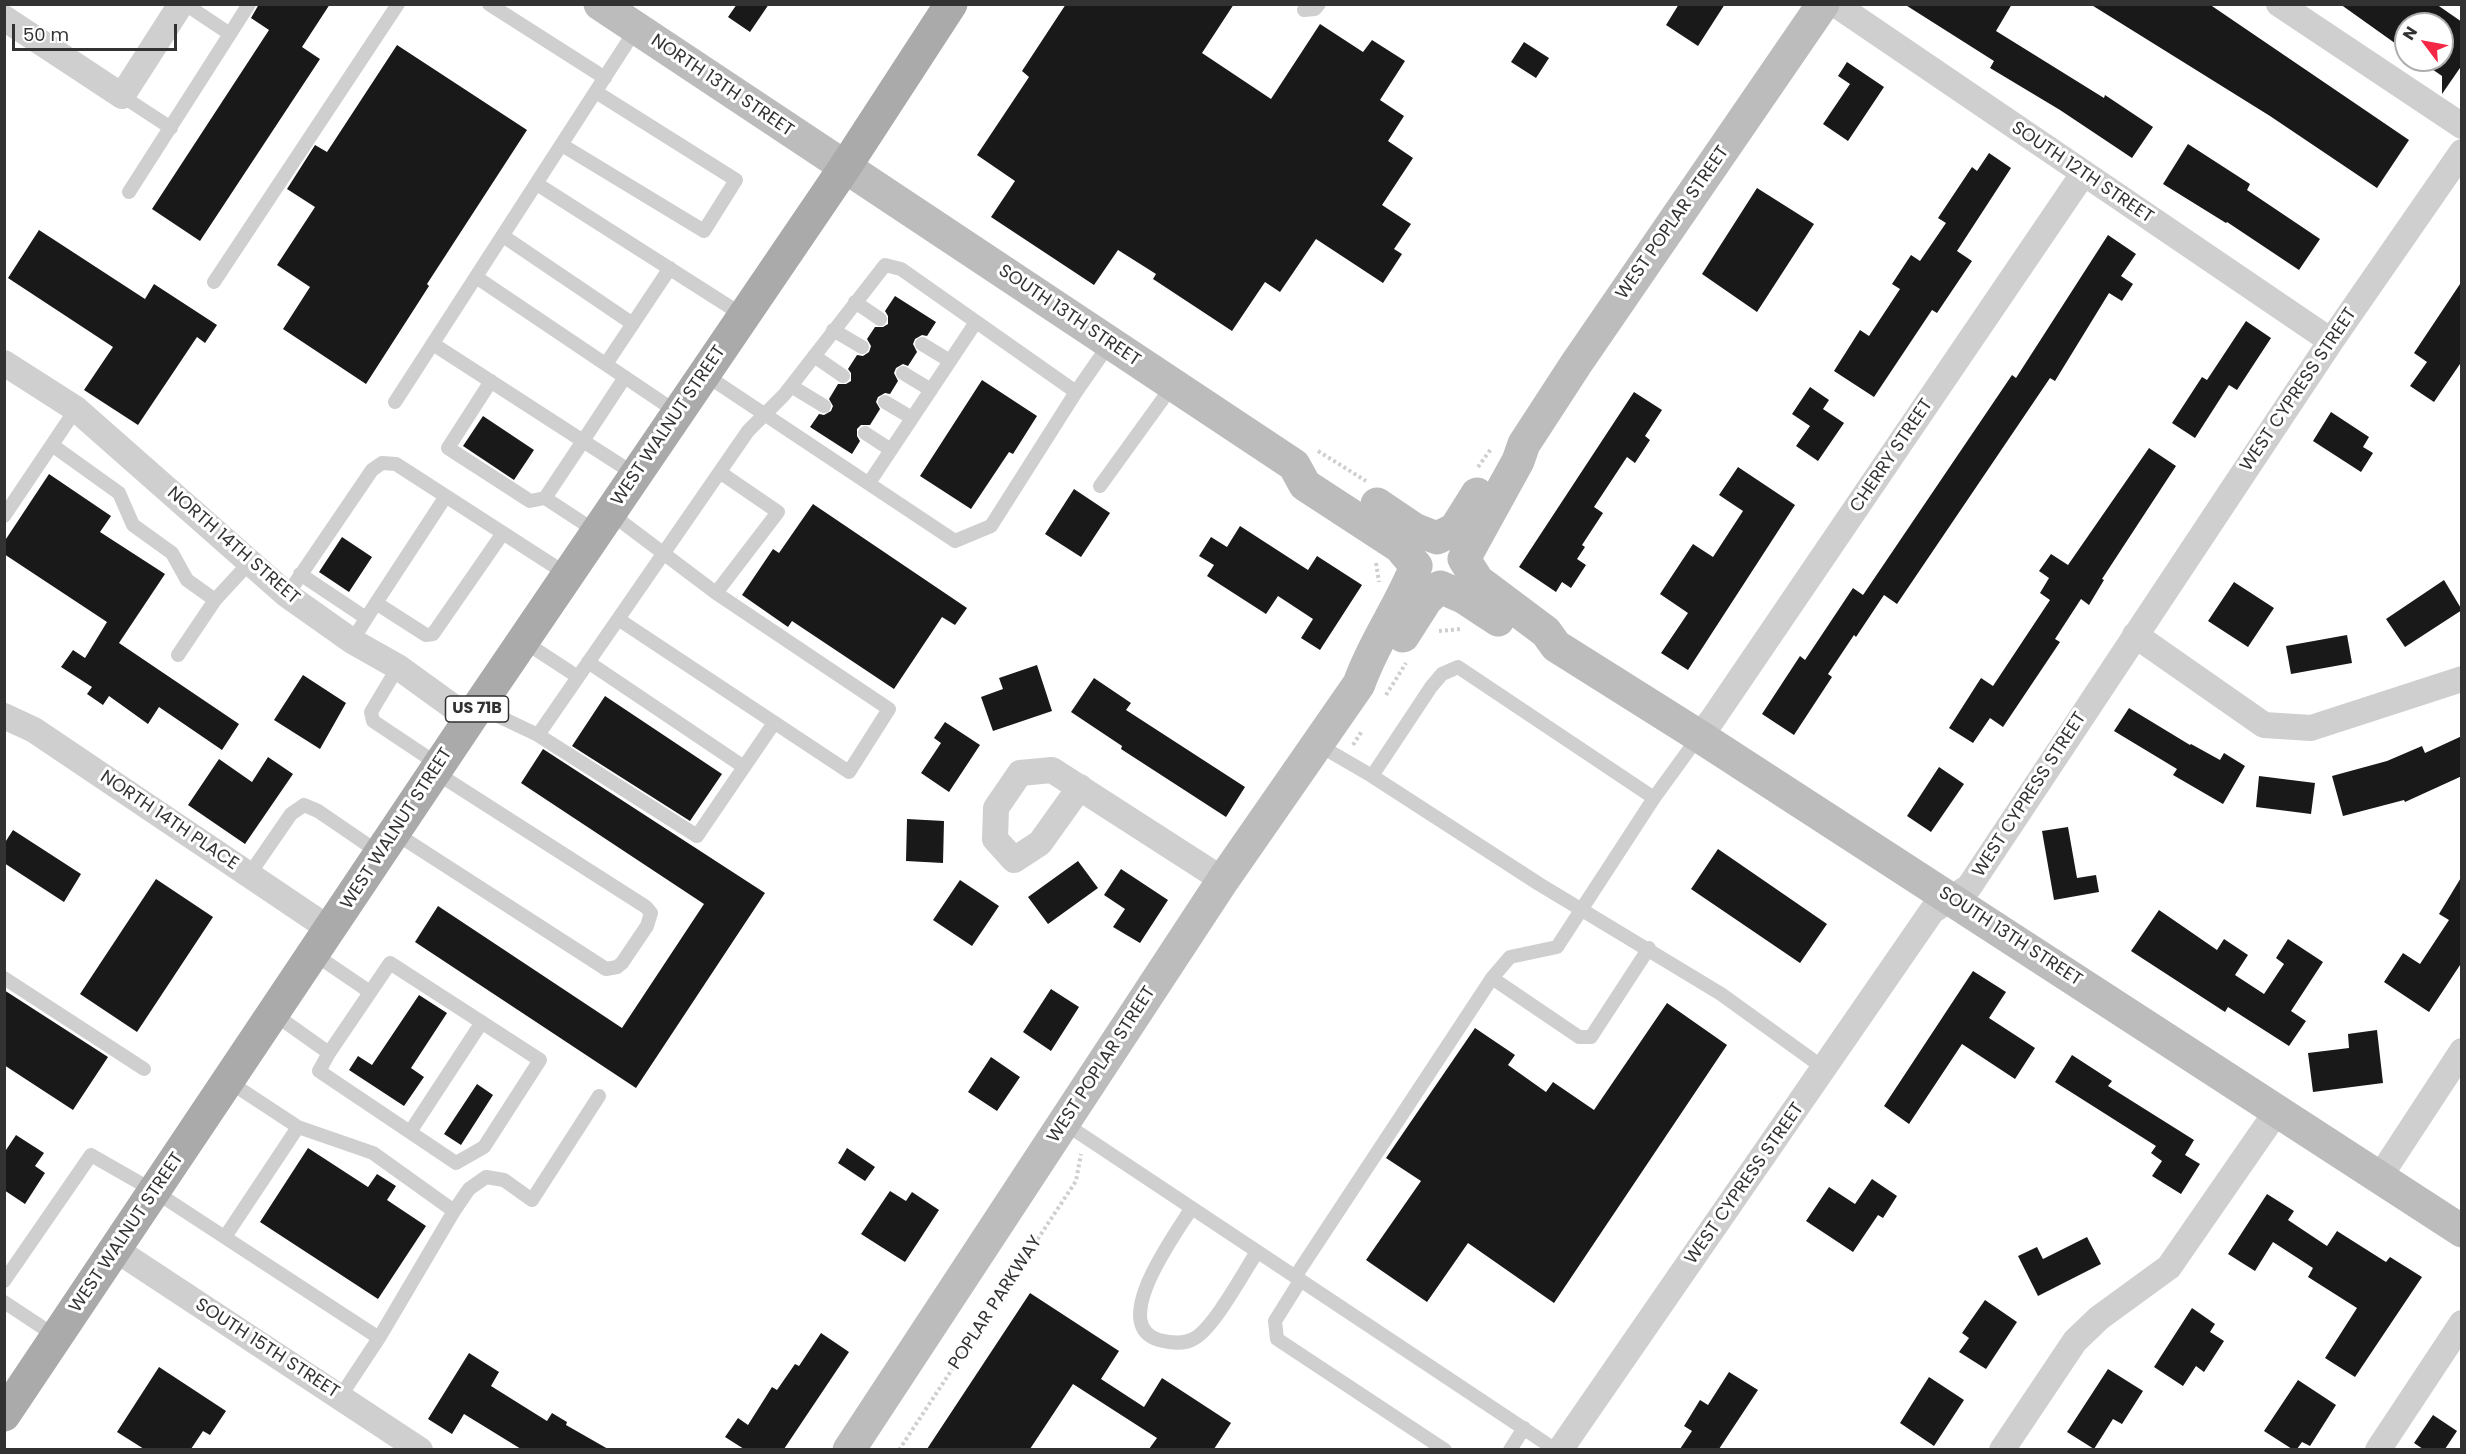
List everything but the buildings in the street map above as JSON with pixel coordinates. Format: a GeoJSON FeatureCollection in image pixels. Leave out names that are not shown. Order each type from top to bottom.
{"type":"FeatureCollection","features":[{"type":"Feature","properties":{"kind":"main road","name":"WEST WALNUT STREET"},"geometry":{"type":"LineString","coordinates":[[5,1414],[323,942],[474,713],[845,167],[951,4]]}},
{"type":"Feature","properties":{"kind":"street"},"geometry":{"type":"LineString","coordinates":[[4,18],[122,96],[183,4]]}},
{"type":"Feature","properties":{"kind":"street","name":"WEST POPLAR STREET"},"geometry":{"type":"LineString","coordinates":[[1464,559],[1518,461],[1524,444],[1582,354],[1823,4]]}},
{"type":"Feature","properties":{"kind":"street","name":"SOUTH 12TH STREET"},"geometry":{"type":"LineString","coordinates":[[1835,4],[2331,341]]}},
{"type":"Feature","properties":{"kind":"street"},"geometry":{"type":"LineString","coordinates":[[2279,4],[2462,126]]}},
{"type":"Feature","properties":{"kind":"street","name":"NORTH 13TH STREET"},"geometry":{"type":"LineString","coordinates":[[623,14],[845,167]]}},
{"type":"Feature","properties":{"kind":"street","name":"WEST CYPRESS STREET"},"geometry":{"type":"LineString","coordinates":[[1558,1449],[1825,1069],[1932,911],[1969,887],[2331,341],[2462,152]]}},
{"type":"Feature","properties":{"kind":"street","name":"SOUTH 13TH STREET"},"geometry":{"type":"LineString","coordinates":[[845,167],[1294,465],[1305,485],[1400,547],[1428,576],[1543,646],[1556,646]]}},
{"type":"Feature","properties":{"kind":"street","name":"CHERRY STREET"},"geometry":{"type":"LineString","coordinates":[[1699,736],[1726,701],[2083,174]]}},
{"type":"Feature","properties":{"kind":"street","name":"NORTH 14TH STREET"},"geometry":{"type":"LineString","coordinates":[[4,363],[76,409],[250,562],[294,585],[352,641],[474,713]]}},
{"type":"Feature","properties":{"kind":"street","name":"WEST POPLAR STREET"},"geometry":{"type":"LineString","coordinates":[[1437,538],[1455,529],[1474,498],[1511,450],[1524,444]]}},
{"type":"Feature","properties":{"kind":"street","name":"SOUTH 13TH STREET"},"geometry":{"type":"LineString","coordinates":[[1294,465],[1316,465],[1414,529],[1437,538]]}},
{"type":"Feature","properties":{"kind":"street"},"geometry":{"type":"LineString","coordinates":[[1437,538],[1452,540],[1462,552],[1464,559],[1464,567],[1456,581],[1428,576],[1419,551],[1423,545],[1437,538]]}},
{"type":"Feature","properties":{"kind":"street","name":"SOUTH 13TH STREET"},"geometry":{"type":"LineString","coordinates":[[1464,559],[1478,582],[1546,632],[1556,646],[1699,736],[2462,1232]]}},
{"type":"Feature","properties":{"kind":"street","name":"WEST POPLAR STREET"},"geometry":{"type":"LineString","coordinates":[[849,1449],[1223,880],[1359,684],[1366,665],[1406,592],[1428,576]]}},
{"type":"Feature","properties":{"kind":"street"},"geometry":{"type":"LineString","coordinates":[[2135,635],[2264,725],[2311,728],[2462,679]]}},
{"type":"Feature","properties":{"kind":"street","name":"NORTH 14TH PLACE"},"geometry":{"type":"LineString","coordinates":[[4,716],[34,730],[249,875],[323,942]]}},
{"type":"Feature","properties":{"kind":"street"},"geometry":{"type":"LineString","coordinates":[[1080,787],[1223,880]]}},
{"type":"Feature","properties":{"kind":"street"},"geometry":{"type":"LineString","coordinates":[[2379,1178],[2462,1051]]}},
{"type":"Feature","properties":{"kind":"street"},"geometry":{"type":"LineString","coordinates":[[2002,1449],[2075,1341],[2099,1318],[2169,1267],[2277,1112]]}},
{"type":"Feature","properties":{"kind":"street","name":"SOUTH 15TH STREET"},"geometry":{"type":"LineString","coordinates":[[115,1249],[420,1449]]}},
{"type":"Feature","properties":{"kind":"street"},"geometry":{"type":"LineString","coordinates":[[2378,1449],[2462,1323]]}},
{"type":"Feature","properties":{"kind":"lane"},"geometry":{"type":"LineString","coordinates":[[183,4],[230,34]]}},
{"type":"Feature","properties":{"kind":"lane"},"geometry":{"type":"LineString","coordinates":[[129,192],[249,4]]}},
{"type":"Feature","properties":{"kind":"lane"},"geometry":{"type":"LineString","coordinates":[[214,282],[398,4]]}},
{"type":"Feature","properties":{"kind":"lane"},"geometry":{"type":"LineString","coordinates":[[489,4],[605,78]]}},
{"type":"Feature","properties":{"kind":"lane"},"geometry":{"type":"LineString","coordinates":[[1304,10],[1315,9],[1319,4]]}},
{"type":"Feature","properties":{"kind":"lane"},"geometry":{"type":"LineString","coordinates":[[395,402],[605,78],[623,14]]}},
{"type":"Feature","properties":{"kind":"lane"},"geometry":{"type":"LineString","coordinates":[[562,145],[704,231],[736,180],[596,92]]}},
{"type":"Feature","properties":{"kind":"lane"},"geometry":{"type":"LineString","coordinates":[[122,96],[171,128]]}},
{"type":"Feature","properties":{"kind":"lane"},"geometry":{"type":"LineString","coordinates":[[537,184],[744,316]]}},
{"type":"Feature","properties":{"kind":"lane"},"geometry":{"type":"LineString","coordinates":[[503,236],[633,324]]}},
{"type":"Feature","properties":{"kind":"lane"},"geometry":{"type":"LineString","coordinates":[[538,735],[748,431],[791,386],[885,266],[901,269],[1076,392]]}},
{"type":"Feature","properties":{"kind":"lane"},"geometry":{"type":"LineString","coordinates":[[606,364],[670,268]]}},
{"type":"Feature","properties":{"kind":"lane"},"geometry":{"type":"LineString","coordinates":[[476,278],[678,413]]}},
{"type":"Feature","properties":{"kind":"lane"},"geometry":{"type":"LineString","coordinates":[[855,302],[880,318]]}},
{"type":"Feature","properties":{"kind":"lane"},"geometry":{"type":"LineString","coordinates":[[869,483],[976,322]]}},
{"type":"Feature","properties":{"kind":"lane"},"geometry":{"type":"LineString","coordinates":[[833,330],[862,347]]}},
{"type":"Feature","properties":{"kind":"lane"},"geometry":{"type":"LineString","coordinates":[[704,374],[766,413],[955,541],[990,526],[1110,343]]}},
{"type":"Feature","properties":{"kind":"lane"},"geometry":{"type":"LineString","coordinates":[[433,344],[636,475]]}},
{"type":"Feature","properties":{"kind":"lane"},"geometry":{"type":"LineString","coordinates":[[922,344],[950,361]]}},
{"type":"Feature","properties":{"kind":"lane"},"geometry":{"type":"LineString","coordinates":[[814,356],[843,376]]}},
{"type":"Feature","properties":{"kind":"lane"},"geometry":{"type":"LineString","coordinates":[[903,373],[931,390]]}},
{"type":"Feature","properties":{"kind":"lane"},"geometry":{"type":"LineString","coordinates":[[545,498],[625,377]]}},
{"type":"Feature","properties":{"kind":"lane"},"geometry":{"type":"LineString","coordinates":[[491,381],[448,448],[530,501],[545,498],[603,523],[664,554],[716,593],[889,709],[849,772],[618,619]]}},
{"type":"Feature","properties":{"kind":"lane"},"geometry":{"type":"LineString","coordinates":[[1100,486],[1173,385]]}},
{"type":"Feature","properties":{"kind":"lane"},"geometry":{"type":"LineString","coordinates":[[791,386],[824,406]]}},
{"type":"Feature","properties":{"kind":"lane"},"geometry":{"type":"LineString","coordinates":[[885,402],[912,418]]}},
{"type":"Feature","properties":{"kind":"lane"},"geometry":{"type":"LineString","coordinates":[[4,516],[76,409]]}},
{"type":"Feature","properties":{"kind":"lane"},"geometry":{"type":"LineString","coordinates":[[865,433],[891,450]]}},
{"type":"Feature","properties":{"kind":"lane"},"geometry":{"type":"LineString","coordinates":[[52,445],[119,493],[132,525],[172,553],[187,580],[215,600]]}},
{"type":"Feature","properties":{"kind":"lane"},"geometry":{"type":"LineString","coordinates":[[366,618],[294,585],[372,470],[382,463],[396,464],[568,575]]}},
{"type":"Feature","properties":{"kind":"lane"},"geometry":{"type":"LineString","coordinates":[[716,593],[778,512],[721,473]]}},
{"type":"Feature","properties":{"kind":"lane"},"geometry":{"type":"LineString","coordinates":[[352,641],[446,496]]}},
{"type":"Feature","properties":{"kind":"lane"},"geometry":{"type":"LineString","coordinates":[[376,603],[426,636],[433,634],[503,533]]}},
{"type":"Feature","properties":{"kind":"lane"},"geometry":{"type":"LineString","coordinates":[[178,655],[215,600],[250,562]]}},
{"type":"Feature","properties":{"kind":"lane"},"geometry":{"type":"LineString","coordinates":[[523,641],[578,677]]}},
{"type":"Feature","properties":{"kind":"lane"},"geometry":{"type":"LineString","coordinates":[[588,662],[744,767]]}},
{"type":"Feature","properties":{"kind":"lane"},"geometry":{"type":"LineString","coordinates":[[249,875],[291,814],[304,805],[388,843],[606,969],[617,967],[622,963],[647,926],[651,914],[646,907],[437,768],[374,721],[370,712],[398,667]]}},
{"type":"Feature","properties":{"kind":"lane"},"geometry":{"type":"LineString","coordinates":[[1372,776],[1431,687],[1442,674],[1458,667],[1654,798]]}},
{"type":"Feature","properties":{"kind":"lane"},"geometry":{"type":"LineString","coordinates":[[474,713],[538,735],[697,836],[774,723]]}},
{"type":"Feature","properties":{"kind":"lane"},"geometry":{"type":"LineString","coordinates":[[1446,1449],[1277,1339],[1275,1321],[1298,1279],[1492,978],[1510,957],[1557,947],[1654,798],[1699,736]]}},
{"type":"Feature","properties":{"kind":"lane"},"geometry":{"type":"LineString","coordinates":[[1317,744],[1372,776],[1463,837],[1721,993],[1825,1069]]}},
{"type":"Feature","properties":{"kind":"lane"},"geometry":{"type":"LineString","coordinates":[[323,942],[370,992]]}},
{"type":"Feature","properties":{"kind":"lane"},"geometry":{"type":"LineString","coordinates":[[1492,978],[1579,1037],[1591,1036],[1649,948]]}},
{"type":"Feature","properties":{"kind":"lane"},"geometry":{"type":"LineString","coordinates":[[390,963],[482,1022],[540,1060],[484,1147],[456,1163],[319,1071],[390,963]]}},
{"type":"Feature","properties":{"kind":"lane"},"geometry":{"type":"LineString","coordinates":[[4,978],[144,1069]]}},
{"type":"Feature","properties":{"kind":"lane"},"geometry":{"type":"LineString","coordinates":[[274,1014],[329,1053]]}},
{"type":"Feature","properties":{"kind":"lane"},"geometry":{"type":"LineString","coordinates":[[410,1132],[482,1022]]}},
{"type":"Feature","properties":{"kind":"lane"},"geometry":{"type":"LineString","coordinates":[[228,1081],[298,1127],[373,1153],[454,1211]]}},
{"type":"Feature","properties":{"kind":"lane"},"geometry":{"type":"LineString","coordinates":[[340,1397],[379,1338],[469,1189],[486,1178],[504,1180],[532,1200],[599,1096]]}},
{"type":"Feature","properties":{"kind":"lane"},"geometry":{"type":"LineString","coordinates":[[1064,1123],[1191,1209],[1558,1449]]}},
{"type":"Feature","properties":{"kind":"lane"},"geometry":{"type":"LineString","coordinates":[[225,1238],[298,1127]]}},
{"type":"Feature","properties":{"kind":"lane"},"geometry":{"type":"LineString","coordinates":[[4,1281],[91,1155],[154,1191],[379,1338]]}},
{"type":"Feature","properties":{"kind":"lane"},"geometry":{"type":"LineString","coordinates":[[1191,1209],[1152,1272],[1143,1293],[1140,1310],[1142,1324],[1154,1338],[1174,1344],[1195,1338],[1210,1323],[1257,1252]]}},
{"type":"Feature","properties":{"kind":"lane"},"geometry":{"type":"LineString","coordinates":[[4,1302],[57,1337]]}},
{"type":"Feature","properties":{"kind":"lane"},"geometry":{"type":"LineString","coordinates":[[1510,1449],[1524,1428]]}},
{"type":"Feature","properties":{"kind":"path"},"geometry":{"type":"LineString","coordinates":[[1431,637],[1438,631],[1465,629]]}},
{"type":"Feature","properties":{"kind":"path","name":"POPLAR PARKWAY"},"geometry":{"type":"LineString","coordinates":[[899,1449],[1076,1181],[1082,1152]]}}]}
